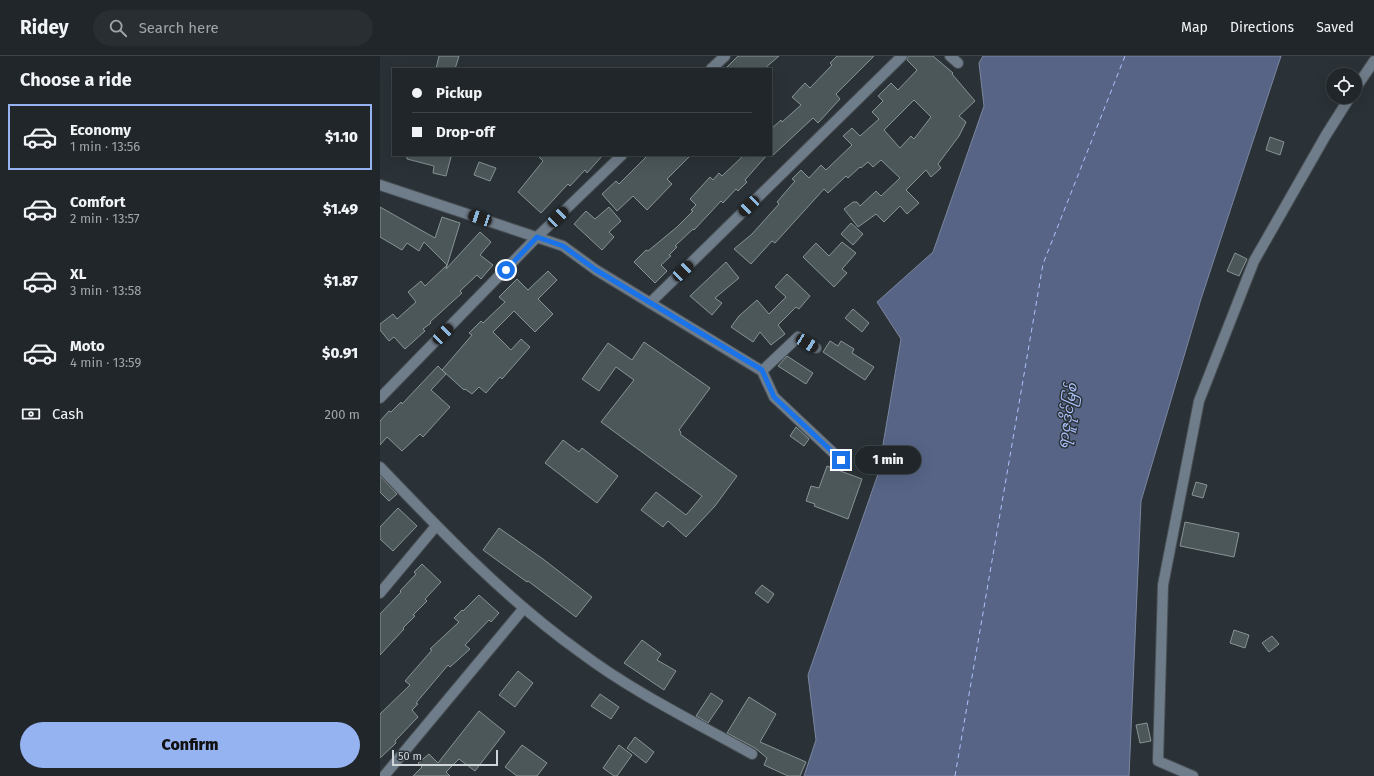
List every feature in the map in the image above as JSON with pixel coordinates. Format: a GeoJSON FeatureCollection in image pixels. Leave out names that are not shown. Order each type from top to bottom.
{"type":"FeatureCollection","features":[{"type":"Feature","properties":{"kind":"street"},"geometry":{"type":"LineString","coordinates":[[712,68],[724,56]]}},
{"type":"Feature","properties":{"kind":"street"},"geometry":{"type":"LineString","coordinates":[[650,303],[902,56]]}},
{"type":"Feature","properties":{"kind":"street"},"geometry":{"type":"LineString","coordinates":[[950,56],[958,64]]}},
{"type":"Feature","properties":{"kind":"street"},"geometry":{"type":"LineString","coordinates":[[1362,79],[1374,61]]}},
{"type":"Feature","properties":{"kind":"street"},"geometry":{"type":"LineString","coordinates":[[1193,776],[1158,761],[1163,585],[1199,401],[1254,261],[1326,135],[1346,104]]}},
{"type":"Feature","properties":{"kind":"street"},"geometry":{"type":"LineString","coordinates":[[380,398],[537,237],[621,156]]}},
{"type":"Feature","properties":{"kind":"street"},"geometry":{"type":"LineString","coordinates":[[380,185],[563,246],[596,270],[762,370],[774,397],[841,460]]}},
{"type":"Feature","properties":{"kind":"street"},"geometry":{"type":"LineString","coordinates":[[762,370],[798,337],[816,348]]}},
{"type":"Feature","properties":{"kind":"street"},"geometry":{"type":"LineString","coordinates":[[380,468],[436,526],[524,608],[579,652],[622,682],[752,754]]}},
{"type":"Feature","properties":{"kind":"street"},"geometry":{"type":"LineString","coordinates":[[380,593],[436,526]]}},
{"type":"Feature","properties":{"kind":"street"},"geometry":{"type":"LineString","coordinates":[[384,776],[524,608]]}},
{"type":"Feature","properties":{"kind":"water","name":"ရာဇူဒိုင်မြစ်"},"geometry":{"type":"Polygon","coordinates":[[[983,56],[1281,56],[1201,299],[1141,501],[1129,776],[804,776],[816,740],[808,675],[878,474],[901,339],[877,302],[933,252],[984,106],[979,63],[983,56]]]}},
{"type":"Feature","properties":{"kind":"building"},"geometry":{"type":"Polygon","coordinates":[[[439,56],[459,56],[455,68],[436,68],[439,56]]]}},
{"type":"Feature","properties":{"kind":"building"},"geometry":{"type":"Polygon","coordinates":[[[738,56],[779,56],[765,68],[726,68],[738,56]]]}},
{"type":"Feature","properties":{"kind":"building"},"geometry":{"type":"Polygon","coordinates":[[[837,56],[874,56],[836,94],[840,99],[818,123],[813,118],[771,157],[772,128],[781,120],[782,122],[801,105],[792,97],[805,83],[810,88],[832,65],[830,63],[837,56]]]}},
{"type":"Feature","properties":{"kind":"building"},"geometry":{"type":"Polygon","coordinates":[[[908,56],[933,56],[953,73],[952,74],[975,101],[959,116],[966,122],[959,136],[938,164],[941,168],[931,177],[926,170],[906,190],[919,203],[907,214],[900,206],[884,222],[876,214],[858,227],[844,209],[853,202],[857,202],[860,206],[876,191],[881,196],[900,178],[881,160],[873,167],[868,162],[848,178],[846,176],[828,193],[824,189],[775,243],[772,241],[751,264],[734,249],[752,234],[779,204],[777,202],[795,181],[792,179],[801,170],[809,178],[821,165],[826,170],[852,145],[843,136],[852,128],[860,136],[879,119],[872,112],[883,101],[878,96],[891,83],[898,90],[917,70],[907,60],[908,56]],[[914,100],[884,130],[900,148],[911,136],[914,139],[931,117],[914,100]]]}},
{"type":"Feature","properties":{"kind":"building"},"geometry":{"type":"Polygon","coordinates":[[[1270,137],[1284,142],[1280,155],[1266,150],[1270,137]]]}},
{"type":"Feature","properties":{"kind":"building"},"geometry":{"type":"Polygon","coordinates":[[[407,156],[451,157],[446,176],[433,173],[434,166],[407,159],[407,156]]]}},
{"type":"Feature","properties":{"kind":"building"},"geometry":{"type":"Polygon","coordinates":[[[538,156],[602,156],[587,173],[585,170],[570,186],[568,184],[541,213],[518,192],[543,161],[538,156]]]}},
{"type":"Feature","properties":{"kind":"building"},"geometry":{"type":"Polygon","coordinates":[[[647,156],[690,156],[667,179],[672,184],[647,210],[633,196],[617,211],[602,194],[616,181],[619,184],[647,156]]]}},
{"type":"Feature","properties":{"kind":"building"},"geometry":{"type":"Polygon","coordinates":[[[743,156],[766,156],[745,180],[747,182],[738,191],[736,189],[723,203],[721,201],[694,230],[693,229],[675,246],[677,247],[669,255],[671,256],[661,265],[667,271],[655,283],[634,262],[646,250],[648,251],[677,227],[693,211],[691,210],[696,205],[690,199],[710,177],[713,180],[719,173],[722,176],[743,156]]]}},
{"type":"Feature","properties":{"kind":"building"},"geometry":{"type":"Polygon","coordinates":[[[479,162],[496,168],[490,181],[474,175],[479,162]]]}},
{"type":"Feature","properties":{"kind":"building"},"geometry":{"type":"Polygon","coordinates":[[[380,207],[435,238],[442,217],[460,223],[446,269],[480,232],[491,242],[480,255],[493,265],[481,279],[477,275],[460,291],[462,293],[430,322],[431,323],[423,329],[425,331],[405,349],[394,337],[389,341],[380,330],[380,324],[393,314],[397,319],[416,302],[408,292],[421,281],[425,286],[447,265],[424,242],[419,251],[407,243],[402,250],[380,237],[380,207]]]}},
{"type":"Feature","properties":{"kind":"building"},"geometry":{"type":"Polygon","coordinates":[[[609,207],[621,221],[609,232],[614,237],[602,250],[574,224],[586,211],[595,219],[609,207]]]}},
{"type":"Feature","properties":{"kind":"building"},"geometry":{"type":"Polygon","coordinates":[[[851,223],[863,234],[853,245],[841,234],[851,223]]]}},
{"type":"Feature","properties":{"kind":"building"},"geometry":{"type":"Polygon","coordinates":[[[842,242],[856,253],[842,269],[847,273],[834,287],[803,257],[816,243],[829,256],[842,242]]]}},
{"type":"Feature","properties":{"kind":"building"},"geometry":{"type":"Polygon","coordinates":[[[1235,253],[1247,259],[1239,276],[1227,271],[1235,253]]]}},
{"type":"Feature","properties":{"kind":"building"},"geometry":{"type":"Polygon","coordinates":[[[726,262],[739,278],[715,298],[722,303],[712,315],[690,296],[726,262]]]}},
{"type":"Feature","properties":{"kind":"building"},"geometry":{"type":"Polygon","coordinates":[[[548,271],[557,280],[538,299],[553,314],[535,332],[514,311],[493,332],[511,350],[521,339],[530,347],[502,379],[500,377],[486,393],[479,387],[472,394],[465,389],[464,390],[442,370],[472,335],[469,333],[481,321],[483,323],[505,302],[499,297],[517,279],[528,290],[548,271]]]}},
{"type":"Feature","properties":{"kind":"building"},"geometry":{"type":"Polygon","coordinates":[[[787,274],[810,296],[799,309],[796,307],[778,325],[785,334],[771,345],[760,332],[753,342],[731,327],[739,316],[757,300],[769,314],[786,297],[775,287],[787,274]]]}},
{"type":"Feature","properties":{"kind":"building"},"geometry":{"type":"Polygon","coordinates":[[[853,309],[869,323],[862,332],[845,318],[853,309]]]}},
{"type":"Feature","properties":{"kind":"building"},"geometry":{"type":"Polygon","coordinates":[[[830,341],[838,346],[841,341],[854,349],[852,353],[874,367],[865,380],[823,352],[830,341]]]}},
{"type":"Feature","properties":{"kind":"building"},"geometry":{"type":"Polygon","coordinates":[[[644,342],[710,388],[679,430],[681,432],[680,434],[737,476],[715,506],[686,537],[668,521],[663,527],[641,510],[656,492],[686,515],[702,496],[601,422],[634,380],[616,367],[599,391],[582,379],[608,343],[632,360],[644,342]]]}},
{"type":"Feature","properties":{"kind":"building"},"geometry":{"type":"Polygon","coordinates":[[[787,356],[813,373],[806,384],[778,366],[787,356]]]}},
{"type":"Feature","properties":{"kind":"building"},"geometry":{"type":"Polygon","coordinates":[[[438,366],[446,374],[431,390],[450,407],[423,437],[420,434],[402,451],[387,437],[380,445],[380,421],[389,411],[391,412],[401,402],[402,404],[438,366]]]}},
{"type":"Feature","properties":{"kind":"building"},"geometry":{"type":"Polygon","coordinates":[[[796,427],[809,439],[804,446],[790,436],[796,427]]]}},
{"type":"Feature","properties":{"kind":"building"},"geometry":{"type":"Polygon","coordinates":[[[563,440],[579,452],[582,448],[618,476],[597,503],[545,463],[563,440]]]}},
{"type":"Feature","properties":{"kind":"building"},"geometry":{"type":"Polygon","coordinates":[[[827,466],[862,479],[848,519],[814,506],[815,504],[806,501],[811,486],[819,488],[827,466]]]}},
{"type":"Feature","properties":{"kind":"building"},"geometry":{"type":"Polygon","coordinates":[[[380,476],[397,494],[389,501],[380,492],[380,476]]]}},
{"type":"Feature","properties":{"kind":"building"},"geometry":{"type":"Polygon","coordinates":[[[1196,482],[1207,485],[1203,498],[1192,495],[1196,482]]]}},
{"type":"Feature","properties":{"kind":"building"},"geometry":{"type":"Polygon","coordinates":[[[398,508],[417,526],[393,551],[380,539],[380,527],[398,508]]]}},
{"type":"Feature","properties":{"kind":"building"},"geometry":{"type":"Polygon","coordinates":[[[1185,522],[1239,533],[1234,557],[1180,546],[1185,522]]]}},
{"type":"Feature","properties":{"kind":"building"},"geometry":{"type":"Polygon","coordinates":[[[499,528],[543,559],[592,597],[576,617],[483,550],[499,528]]]}},
{"type":"Feature","properties":{"kind":"building"},"geometry":{"type":"Polygon","coordinates":[[[422,564],[441,582],[425,599],[427,601],[413,615],[415,616],[380,655],[380,614],[401,592],[400,591],[416,574],[414,572],[422,564]]]}},
{"type":"Feature","properties":{"kind":"building"},"geometry":{"type":"Polygon","coordinates":[[[762,585],[774,594],[768,603],[755,593],[762,585]]]}},
{"type":"Feature","properties":{"kind":"building"},"geometry":{"type":"Polygon","coordinates":[[[479,595],[499,613],[491,622],[489,620],[465,645],[470,649],[450,667],[448,665],[416,703],[418,704],[412,710],[418,717],[395,741],[396,743],[380,758],[380,714],[410,685],[405,681],[432,650],[430,649],[459,622],[454,618],[479,595]]]}},
{"type":"Feature","properties":{"kind":"building"},"geometry":{"type":"Polygon","coordinates":[[[1234,630],[1249,635],[1245,648],[1230,643],[1234,630]]]}},
{"type":"Feature","properties":{"kind":"building"},"geometry":{"type":"Polygon","coordinates":[[[1272,636],[1279,644],[1269,652],[1262,643],[1272,636]]]}},
{"type":"Feature","properties":{"kind":"building"},"geometry":{"type":"Polygon","coordinates":[[[642,640],[661,654],[657,660],[676,671],[664,690],[624,663],[642,640]]]}},
{"type":"Feature","properties":{"kind":"building"},"geometry":{"type":"Polygon","coordinates":[[[518,671],[533,683],[515,707],[499,695],[518,671]]]}},
{"type":"Feature","properties":{"kind":"building"},"geometry":{"type":"Polygon","coordinates":[[[711,693],[723,701],[708,723],[696,716],[711,693]]]}},
{"type":"Feature","properties":{"kind":"building"},"geometry":{"type":"Polygon","coordinates":[[[600,694],[619,707],[611,719],[591,706],[600,694]]]}},
{"type":"Feature","properties":{"kind":"building"},"geometry":{"type":"Polygon","coordinates":[[[749,697],[776,714],[760,742],[806,762],[800,776],[788,776],[764,765],[767,758],[755,748],[727,733],[749,697]]]}},
{"type":"Feature","properties":{"kind":"building"},"geometry":{"type":"Polygon","coordinates":[[[479,711],[505,732],[475,771],[459,759],[446,772],[450,776],[413,776],[422,767],[418,763],[429,754],[438,763],[479,711]]]}},
{"type":"Feature","properties":{"kind":"building"},"geometry":{"type":"Polygon","coordinates":[[[1147,723],[1151,741],[1140,743],[1136,725],[1147,723]]]}},
{"type":"Feature","properties":{"kind":"building"},"geometry":{"type":"Polygon","coordinates":[[[635,737],[654,752],[646,763],[627,748],[635,737]]]}},
{"type":"Feature","properties":{"kind":"building"},"geometry":{"type":"Polygon","coordinates":[[[522,745],[547,763],[537,776],[517,776],[505,767],[522,745]]]}},
{"type":"Feature","properties":{"kind":"building"},"geometry":{"type":"Polygon","coordinates":[[[619,745],[632,755],[617,776],[614,776],[603,768],[619,745]]]}},
{"type":"Feature","properties":{"kind":"ferry route"},"geometry":{"type":"LineString","coordinates":[[955,776],[1043,264],[1125,56]]}},
{"type":"Feature","properties":{"kind":"route"},"geometry":{"type":"LineString","coordinates":[[506,270],[537,237],[563,246],[596,270],[762,370],[774,397],[841,460]]}}]}
